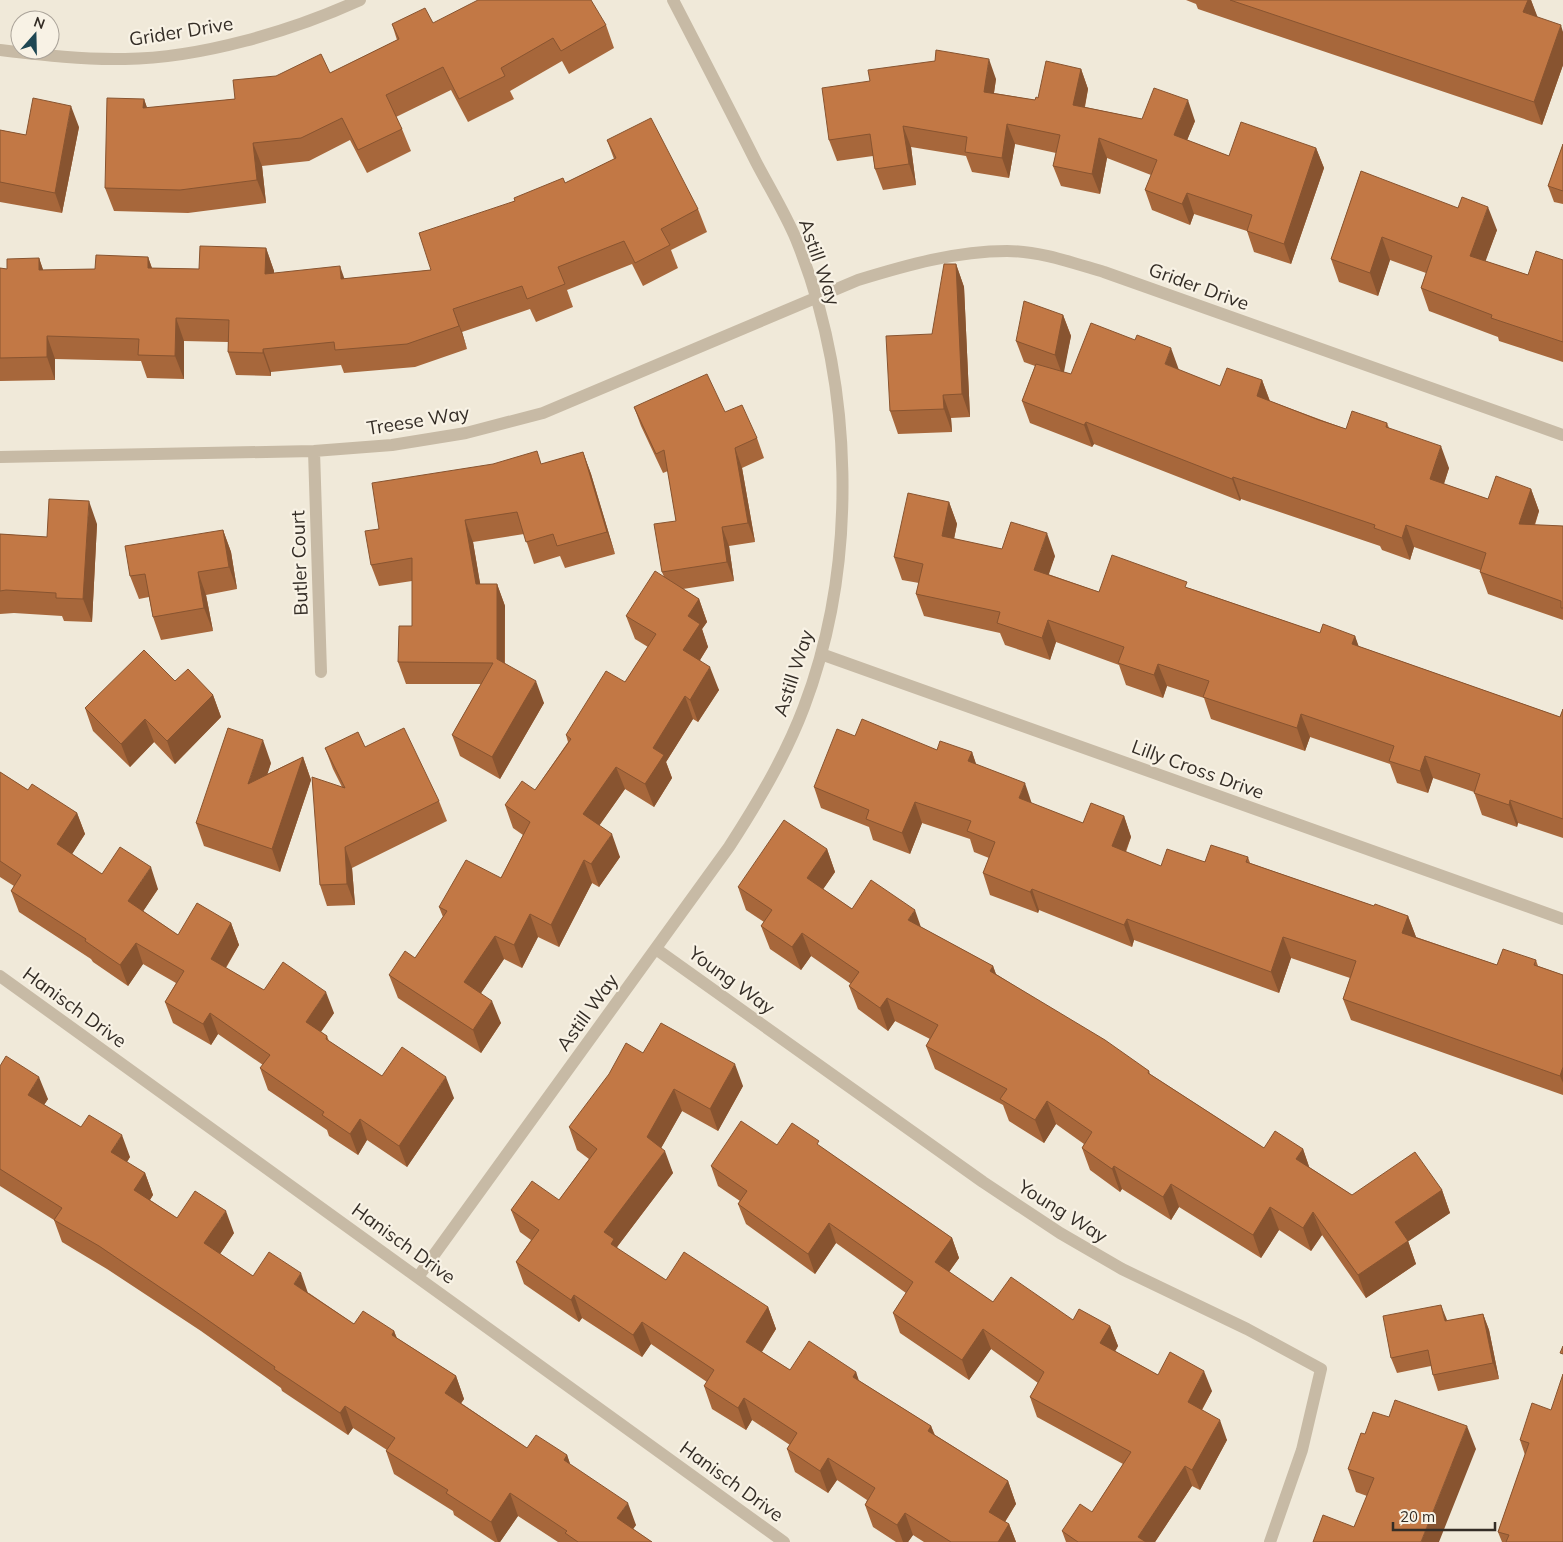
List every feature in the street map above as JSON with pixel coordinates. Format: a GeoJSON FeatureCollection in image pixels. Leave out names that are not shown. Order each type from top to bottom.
{"type":"FeatureCollection","features":[{"type":"Feature","properties":{"kind":"street","name":"Grider Drive"},"geometry":{"type":"LineString","coordinates":[[0,50],[61,58],[127,59],[196,51],[257,37],[322,17],[360,0]]}},
{"type":"Feature","properties":{"kind":"street","name":"Astill Way"},"geometry":{"type":"LineString","coordinates":[[418,1277],[729,847],[761,797],[784,753],[801,714],[821,654],[834,597],[840,538],[842,470],[837,395],[816,298],[795,238],[673,0]]}},
{"type":"Feature","properties":{"kind":"street","name":"Grider Drive"},"geometry":{"type":"LineString","coordinates":[[816,298],[858,280],[956,254],[1008,251],[1050,257],[1104,272],[1563,434]]}},
{"type":"Feature","properties":{"kind":"street","name":"Treese Way"},"geometry":{"type":"LineString","coordinates":[[0,457],[314,452],[392,445],[466,433],[543,412],[816,298]]}},
{"type":"Feature","properties":{"kind":"street","name":"Butler Court"},"geometry":{"type":"LineString","coordinates":[[314,452],[322,672]]}},
{"type":"Feature","properties":{"kind":"street","name":"Lilly Cross Drive"},"geometry":{"type":"LineString","coordinates":[[821,654],[1563,919]]}},
{"type":"Feature","properties":{"kind":"street","name":"Young Way"},"geometry":{"type":"LineString","coordinates":[[656,949],[983,1182],[1060,1232],[1122,1269],[1247,1329],[1321,1369],[1302,1450],[1270,1542]]}},
{"type":"Feature","properties":{"kind":"street","name":"Hanisch Drive"},"geometry":{"type":"LineString","coordinates":[[0,976],[784,1542]]}},
{"type":"Feature","properties":{"kind":"building"},"geometry":{"type":"Polygon","coordinates":[[[478,0],[591,0],[606,25],[561,51],[553,38],[501,68],[505,76],[459,99],[443,67],[386,95],[402,129],[358,150],[342,118],[301,138],[253,143],[257,180],[180,190],[105,188],[107,98],[144,99],[143,108],[235,99],[233,80],[276,76],[321,54],[330,73],[399,39],[392,24],[425,8],[433,23],[478,0]]]}},
{"type":"Feature","properties":{"kind":"building"},"geometry":{"type":"Polygon","coordinates":[[[1230,0],[1528,0],[1523,12],[1561,25],[1534,102],[1230,0]]]}},
{"type":"Feature","properties":{"kind":"building"},"geometry":{"type":"Polygon","coordinates":[[[936,50],[989,59],[984,92],[1035,100],[1036,97],[1038,98],[1046,61],[1081,69],[1073,105],[1142,119],[1154,88],[1188,100],[1174,135],[1229,156],[1241,122],[1316,148],[1284,244],[1247,231],[1252,215],[1187,193],[1182,204],[1145,190],[1157,160],[1099,138],[1092,174],[1053,166],[1060,135],[1007,124],[1002,158],[965,152],[967,137],[903,126],[909,164],[875,169],[870,134],[829,140],[822,88],[870,81],[868,70],[935,61],[936,50]]]}},
{"type":"Feature","properties":{"kind":"building"},"geometry":{"type":"Polygon","coordinates":[[[33,98],[71,106],[55,193],[0,182],[0,130],[26,135],[33,98]]]}},
{"type":"Feature","properties":{"kind":"building"},"geometry":{"type":"Polygon","coordinates":[[[651,118],[698,209],[661,229],[670,245],[635,263],[624,241],[558,267],[565,284],[527,299],[522,286],[453,309],[459,326],[407,344],[335,350],[334,342],[263,349],[263,353],[228,352],[229,320],[176,318],[175,356],[138,355],[139,339],[47,336],[47,357],[0,358],[0,268],[7,269],[7,259],[39,258],[39,270],[95,269],[96,255],[148,257],[148,268],[199,269],[200,246],[266,248],[265,274],[340,266],[341,279],[431,270],[419,233],[515,201],[514,198],[563,178],[565,183],[616,158],[607,140],[651,118]]]}},
{"type":"Feature","properties":{"kind":"building"},"geometry":{"type":"Polygon","coordinates":[[[1563,144],[1563,191],[1548,186],[1563,144]]]}},
{"type":"Feature","properties":{"kind":"building"},"geometry":{"type":"Polygon","coordinates":[[[1361,171],[1458,208],[1462,197],[1488,207],[1470,256],[1528,275],[1536,251],[1563,260],[1563,342],[1491,318],[1492,315],[1421,288],[1432,256],[1382,237],[1370,273],[1331,259],[1361,171]]]}},
{"type":"Feature","properties":{"kind":"building"},"geometry":{"type":"Polygon","coordinates":[[[944,264],[956,264],[962,394],[943,395],[944,409],[890,411],[886,336],[932,334],[944,264]]]}},
{"type":"Feature","properties":{"kind":"building"},"geometry":{"type":"Polygon","coordinates":[[[1024,301],[1063,315],[1055,355],[1016,341],[1024,301]]]}},
{"type":"Feature","properties":{"kind":"building"},"geometry":{"type":"Polygon","coordinates":[[[1091,323],[1135,340],[1137,335],[1171,348],[1165,364],[1220,386],[1227,368],[1262,380],[1257,396],[1319,420],[1346,429],[1352,411],[1387,423],[1386,427],[1441,446],[1430,479],[1488,499],[1496,476],[1531,489],[1519,524],[1563,526],[1563,608],[1561,608],[1561,601],[1480,572],[1486,553],[1406,525],[1402,538],[1374,528],[1375,525],[1233,477],[1232,479],[1086,422],[1084,425],[1022,401],[1036,364],[1071,374],[1091,323]]]}},
{"type":"Feature","properties":{"kind":"building"},"geometry":{"type":"Polygon","coordinates":[[[707,374],[725,412],[742,405],[757,438],[735,448],[748,523],[722,527],[727,562],[662,572],[654,524],[676,521],[664,450],[656,454],[634,407],[707,374]]]}},
{"type":"Feature","properties":{"kind":"building"},"geometry":{"type":"Polygon","coordinates":[[[537,451],[541,464],[583,452],[607,532],[557,546],[553,534],[526,542],[517,512],[465,520],[476,584],[497,584],[497,659],[536,681],[492,757],[452,735],[493,663],[398,662],[399,626],[412,626],[412,558],[371,565],[365,531],[379,529],[372,483],[493,464],[537,451]]]}},
{"type":"Feature","properties":{"kind":"building"},"geometry":{"type":"Polygon","coordinates":[[[908,493],[949,502],[942,536],[1002,549],[1011,522],[1047,533],[1034,570],[1099,592],[1112,555],[1187,582],[1185,587],[1320,633],[1323,624],[1355,636],[1352,644],[1560,717],[1563,709],[1563,819],[1510,800],[1509,805],[1474,793],[1480,774],[1425,756],[1420,771],[1389,761],[1394,746],[1301,714],[1297,728],[1203,697],[1209,681],[1158,664],[1154,675],[1118,663],[1124,647],[1048,620],[1042,638],[997,623],[1000,612],[916,594],[923,564],[894,557],[908,493]]]}},
{"type":"Feature","properties":{"kind":"building"},"geometry":{"type":"Polygon","coordinates":[[[49,499],[89,501],[83,599],[56,598],[56,593],[0,591],[0,534],[47,537],[49,499]]]}},
{"type":"Feature","properties":{"kind":"building"},"geometry":{"type":"Polygon","coordinates":[[[223,530],[229,567],[198,572],[204,608],[153,617],[145,574],[130,576],[125,546],[223,530]]]}},
{"type":"Feature","properties":{"kind":"building"},"geometry":{"type":"Polygon","coordinates":[[[655,571],[699,599],[688,616],[700,624],[683,650],[710,667],[690,700],[685,696],[653,748],[664,755],[645,784],[616,767],[583,814],[612,834],[591,864],[584,860],[551,925],[530,914],[514,945],[495,936],[464,982],[492,1001],[473,1030],[389,975],[405,951],[415,958],[447,911],[439,907],[466,860],[501,878],[530,822],[505,805],[522,781],[535,790],[571,739],[566,735],[606,671],[625,682],[656,634],[626,616],[655,571]]]}},
{"type":"Feature","properties":{"kind":"building"},"geometry":{"type":"Polygon","coordinates":[[[144,650],[175,681],[188,669],[213,695],[167,741],[145,719],[121,744],[85,708],[144,650]]]}},
{"type":"Feature","properties":{"kind":"building"},"geometry":{"type":"Polygon","coordinates":[[[862,719],[937,750],[940,741],[972,752],[968,761],[1025,783],[1019,798],[1083,823],[1091,803],[1124,816],[1112,846],[1161,866],[1167,849],[1205,862],[1211,845],[1248,857],[1246,862],[1408,916],[1402,933],[1497,965],[1503,949],[1536,960],[1534,965],[1563,975],[1563,1067],[1560,1076],[1343,999],[1356,961],[1283,937],[1271,972],[1127,919],[1124,925],[1032,889],[1030,892],[983,873],[995,842],[967,831],[971,821],[915,802],[902,833],[866,819],[869,810],[814,787],[837,729],[855,736],[862,719]]]}},
{"type":"Feature","properties":{"kind":"building"},"geometry":{"type":"Polygon","coordinates":[[[228,728],[263,740],[248,784],[303,757],[272,849],[196,823],[228,728]]]}},
{"type":"Feature","properties":{"kind":"building"},"geometry":{"type":"Polygon","coordinates":[[[404,728],[439,801],[345,847],[347,884],[320,885],[312,777],[345,788],[325,748],[358,732],[365,747],[404,728]]]}},
{"type":"Feature","properties":{"kind":"building"},"geometry":{"type":"Polygon","coordinates":[[[0,772],[28,790],[32,784],[77,813],[57,844],[102,874],[120,847],[151,867],[128,901],[178,935],[197,903],[231,923],[211,959],[264,990],[283,962],[326,992],[306,1022],[327,1036],[326,1039],[382,1076],[402,1047],[446,1077],[399,1146],[360,1119],[350,1134],[322,1115],[324,1112],[260,1068],[270,1055],[210,1013],[203,1024],[165,1002],[184,971],[136,943],[120,965],[85,941],[86,939],[11,891],[21,875],[0,861],[0,772]]]}},
{"type":"Feature","properties":{"kind":"building"},"geometry":{"type":"Polygon","coordinates":[[[784,820],[827,849],[807,878],[852,909],[871,880],[915,910],[908,920],[993,966],[990,971],[1105,1040],[1149,1071],[1148,1073],[1264,1148],[1275,1131],[1303,1149],[1296,1159],[1352,1195],[1415,1152],[1442,1190],[1395,1222],[1408,1241],[1358,1275],[1313,1212],[1303,1228],[1270,1207],[1253,1235],[1171,1184],[1163,1197],[1114,1166],[1112,1169],[1082,1148],[1092,1132],[1047,1101],[1035,1120],[1000,1099],[1007,1089],[926,1046],[938,1025],[887,998],[880,1008],[849,986],[859,972],[802,933],[792,947],[761,926],[772,910],[738,887],[784,820]]]}},
{"type":"Feature","properties":{"kind":"building"},"geometry":{"type":"Polygon","coordinates":[[[661,1023],[735,1064],[710,1109],[674,1089],[647,1137],[665,1151],[604,1232],[614,1239],[611,1244],[666,1280],[684,1252],[768,1307],[746,1342],[790,1370],[809,1341],[856,1372],[853,1377],[931,1426],[928,1431],[1008,1481],[989,1512],[1009,1524],[998,1542],[951,1542],[905,1513],[897,1525],[865,1505],[875,1488],[828,1458],[820,1471],[787,1449],[797,1433],[744,1398],[738,1408],[704,1386],[714,1370],[642,1322],[633,1335],[574,1295],[571,1300],[516,1262],[539,1230],[511,1210],[532,1181],[559,1200],[597,1149],[569,1127],[609,1074],[626,1043],[643,1053],[661,1023]]]}},
{"type":"Feature","properties":{"kind":"building"},"geometry":{"type":"Polygon","coordinates":[[[6,1056],[39,1077],[28,1095],[81,1127],[89,1115],[122,1135],[111,1152],[145,1173],[134,1190],[177,1218],[195,1191],[226,1211],[204,1243],[253,1276],[269,1252],[301,1273],[294,1284],[354,1324],[363,1311],[394,1331],[392,1335],[456,1376],[445,1393],[527,1448],[536,1435],[567,1455],[564,1460],[628,1503],[617,1518],[652,1542],[578,1542],[565,1533],[567,1531],[510,1493],[491,1522],[446,1493],[448,1490],[386,1451],[395,1438],[345,1406],[340,1413],[99,1246],[54,1220],[62,1208],[0,1169],[0,1066],[6,1056]]]}},
{"type":"Feature","properties":{"kind":"building"},"geometry":{"type":"Polygon","coordinates":[[[741,1121],[777,1145],[792,1123],[819,1141],[817,1144],[952,1238],[935,1262],[993,1302],[1011,1277],[1073,1320],[1079,1309],[1110,1326],[1100,1343],[1158,1375],[1170,1352],[1204,1371],[1188,1402],[1220,1420],[1192,1470],[1185,1466],[1138,1537],[1146,1542],[1078,1542],[1062,1531],[1080,1504],[1092,1512],[1131,1452],[1030,1397],[1044,1372],[983,1329],[962,1360],[893,1313],[913,1282],[829,1223],[808,1254],[738,1204],[747,1191],[711,1166],[741,1121]]]}},
{"type":"Feature","properties":{"kind":"building"},"geometry":{"type":"Polygon","coordinates":[[[1441,1305],[1445,1321],[1483,1314],[1493,1363],[1433,1375],[1428,1350],[1391,1358],[1383,1316],[1441,1305]]]}},
{"type":"Feature","properties":{"kind":"building"},"geometry":{"type":"Polygon","coordinates":[[[1563,1374],[1563,1542],[1506,1542],[1509,1535],[1498,1532],[1529,1443],[1520,1440],[1532,1403],[1551,1410],[1563,1374]]]}},
{"type":"Feature","properties":{"kind":"building"},"geometry":{"type":"Polygon","coordinates":[[[1395,1400],[1467,1426],[1421,1542],[1313,1542],[1323,1515],[1354,1527],[1374,1478],[1348,1469],[1361,1433],[1365,1434],[1373,1412],[1389,1417],[1395,1400]]]}}]}
